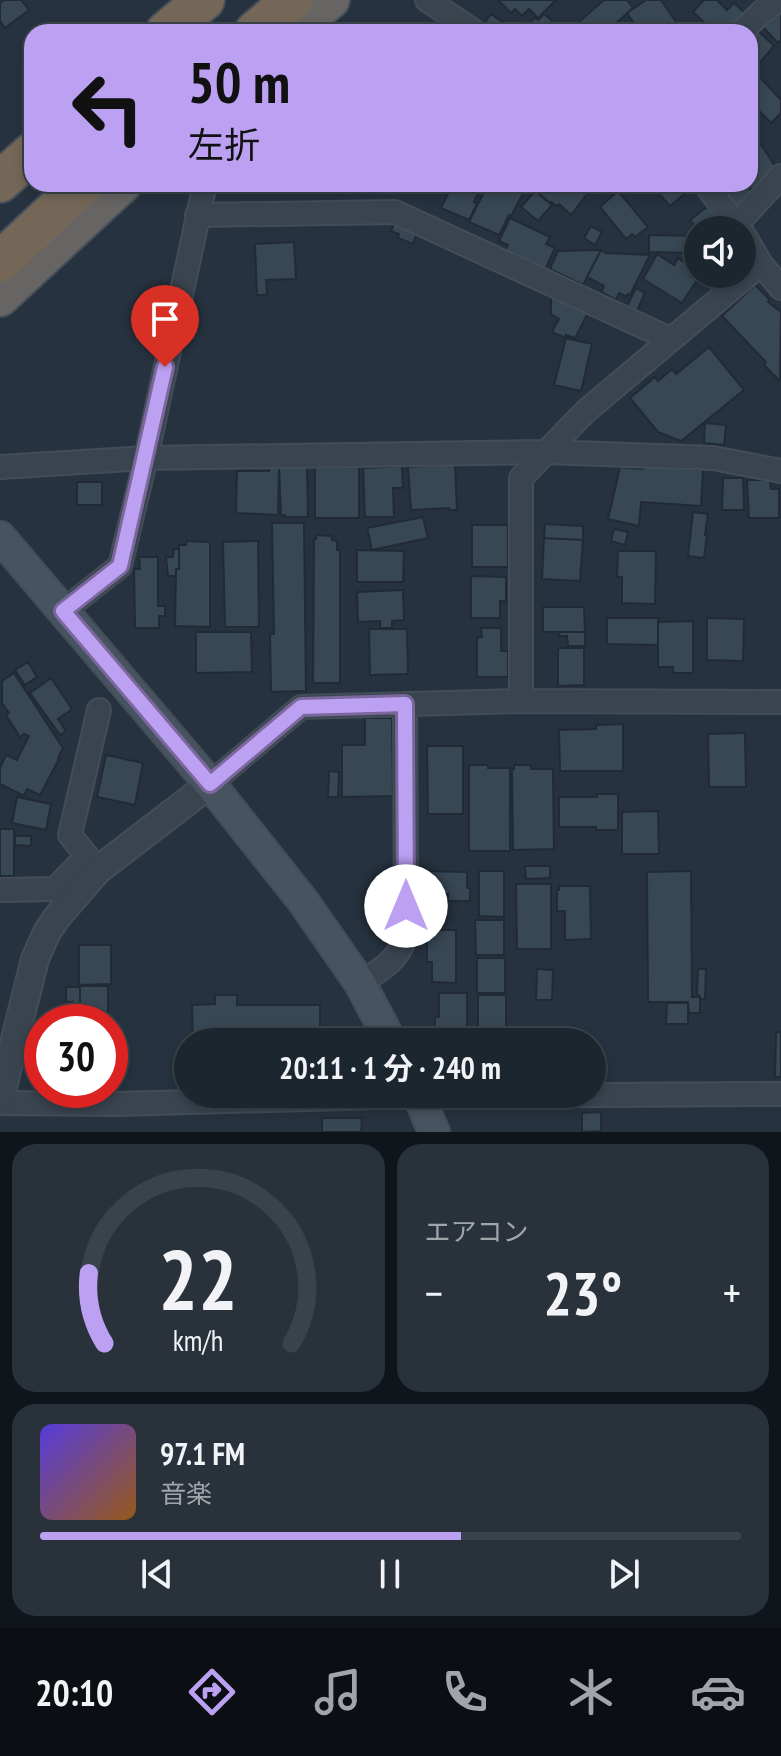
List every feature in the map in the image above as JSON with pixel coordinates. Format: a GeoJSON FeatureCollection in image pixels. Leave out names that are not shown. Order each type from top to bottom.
{"type":"FeatureCollection","features":[{"type":"Feature","properties":{"kind":"highway"},"geometry":{"type":"LineString","coordinates":[[154,24],[181,0]]}},
{"type":"Feature","properties":{"kind":"highway"},"geometry":{"type":"LineString","coordinates":[[176,24],[204,0]]}},
{"type":"Feature","properties":{"kind":"highway"},"geometry":{"type":"LineString","coordinates":[[264,24],[292,0]]}},
{"type":"Feature","properties":{"kind":"highway"},"geometry":{"type":"LineString","coordinates":[[302,24],[331,0]]}},
{"type":"Feature","properties":{"kind":"highway"},"geometry":{"type":"LineString","coordinates":[[0,159],[24,138]]}},
{"type":"Feature","properties":{"kind":"highway"},"geometry":{"type":"LineString","coordinates":[[0,182],[24,160]]}},
{"type":"Feature","properties":{"kind":"highway"},"geometry":{"type":"LineString","coordinates":[[0,262],[74,192]]}},
{"type":"Feature","properties":{"kind":"highway"},"geometry":{"type":"LineString","coordinates":[[0,298],[114,192]]}},
{"type":"Feature","properties":{"kind":"main road"},"geometry":{"type":"LineString","coordinates":[[0,537],[210,784],[303,901],[360,983],[384,1028]]}},
{"type":"Feature","properties":{"kind":"main road"},"geometry":{"type":"LineString","coordinates":[[424,1108],[434,1132]]}},
{"type":"Feature","properties":{"kind":"street"},"geometry":{"type":"LineString","coordinates":[[427,0],[463,24]]}},
{"type":"Feature","properties":{"kind":"street"},"geometry":{"type":"LineString","coordinates":[[749,24],[779,0]]}},
{"type":"Feature","properties":{"kind":"street"},"geometry":{"type":"LineString","coordinates":[[750,216],[781,176]]}},
{"type":"Feature","properties":{"kind":"street"},"geometry":{"type":"LineString","coordinates":[[63,611],[120,566],[203,192]]}},
{"type":"Feature","properties":{"kind":"street"},"geometry":{"type":"LineString","coordinates":[[711,192],[730,216]]}},
{"type":"Feature","properties":{"kind":"street"},"geometry":{"type":"LineString","coordinates":[[197,215],[395,212],[670,339]]}},
{"type":"Feature","properties":{"kind":"street"},"geometry":{"type":"LineString","coordinates":[[756,256],[781,288]]}},
{"type":"Feature","properties":{"kind":"street"},"geometry":{"type":"LineString","coordinates":[[521,701],[521,478],[586,411],[761,264]]}},
{"type":"Feature","properties":{"kind":"street"},"geometry":{"type":"LineString","coordinates":[[0,467],[146,458],[546,452],[713,458],[781,471]]}},
{"type":"Feature","properties":{"kind":"street"},"geometry":{"type":"LineString","coordinates":[[0,890],[55,889],[210,784],[301,707],[521,701],[781,702]]}},
{"type":"Feature","properties":{"kind":"street"},"geometry":{"type":"LineString","coordinates":[[360,983],[386,967],[402,947],[406,935],[405,704]]}},
{"type":"Feature","properties":{"kind":"street"},"geometry":{"type":"LineString","coordinates":[[93,863],[70,835],[99,710]]}},
{"type":"Feature","properties":{"kind":"street"},"geometry":{"type":"LineString","coordinates":[[93,863],[47,932],[35,959],[0,1101],[174,1102]]}},
{"type":"Feature","properties":{"kind":"street"},"geometry":{"type":"LineString","coordinates":[[606,1094],[781,1094]]}},
{"type":"Feature","properties":{"kind":"building"},"geometry":{"type":"Polygon","coordinates":[[[4,0],[21,0],[29,10],[5,28],[0,21],[0,3],[4,0]]]}},
{"type":"Feature","properties":{"kind":"building"},"geometry":{"type":"Polygon","coordinates":[[[498,0],[556,0],[538,18],[529,9],[522,16],[515,9],[511,13],[498,0]]]}},
{"type":"Feature","properties":{"kind":"building"},"geometry":{"type":"Polygon","coordinates":[[[604,0],[627,0],[633,8],[615,24],[577,24],[604,0]]]}},
{"type":"Feature","properties":{"kind":"building"},"geometry":{"type":"Polygon","coordinates":[[[646,0],[661,0],[678,24],[635,24],[627,13],[646,0]]]}},
{"type":"Feature","properties":{"kind":"building"},"geometry":{"type":"Polygon","coordinates":[[[704,0],[717,0],[727,10],[734,3],[748,16],[741,24],[706,24],[693,12],[704,0]]]}},
{"type":"Feature","properties":{"kind":"building"},"geometry":{"type":"Polygon","coordinates":[[[781,7],[781,40],[778,43],[761,25],[781,7]]]}},
{"type":"Feature","properties":{"kind":"building"},"geometry":{"type":"Polygon","coordinates":[[[491,14],[505,24],[484,24],[491,14]]]}},
{"type":"Feature","properties":{"kind":"building"},"geometry":{"type":"Polygon","coordinates":[[[544,14],[556,24],[529,24],[535,17],[538,20],[544,14]]]}},
{"type":"Feature","properties":{"kind":"building"},"geometry":{"type":"Polygon","coordinates":[[[758,31],[774,46],[758,65],[758,31]]]}},
{"type":"Feature","properties":{"kind":"building"},"geometry":{"type":"Polygon","coordinates":[[[758,75],[781,100],[781,113],[771,123],[758,110],[758,75]]]}},
{"type":"Feature","properties":{"kind":"building"},"geometry":{"type":"Polygon","coordinates":[[[760,143],[779,172],[758,186],[760,143]]]}},
{"type":"Feature","properties":{"kind":"building"},"geometry":{"type":"Polygon","coordinates":[[[449,192],[479,192],[469,220],[441,208],[449,192]]]}},
{"type":"Feature","properties":{"kind":"building"},"geometry":{"type":"Polygon","coordinates":[[[484,192],[524,192],[499,235],[469,222],[484,192]]]}},
{"type":"Feature","properties":{"kind":"building"},"geometry":{"type":"Polygon","coordinates":[[[534,192],[552,205],[538,221],[521,207],[534,192]]]}},
{"type":"Feature","properties":{"kind":"building"},"geometry":{"type":"Polygon","coordinates":[[[537,192],[588,192],[571,215],[559,204],[550,203],[537,192]]]}},
{"type":"Feature","properties":{"kind":"building"},"geometry":{"type":"Polygon","coordinates":[[[619,192],[648,227],[635,237],[632,234],[626,239],[600,207],[619,192]]]}},
{"type":"Feature","properties":{"kind":"building"},"geometry":{"type":"Polygon","coordinates":[[[657,192],[687,192],[670,206],[657,192]]]}},
{"type":"Feature","properties":{"kind":"building"},"geometry":{"type":"Polygon","coordinates":[[[723,192],[752,192],[756,197],[737,211],[723,192]]]}},
{"type":"Feature","properties":{"kind":"building"},"geometry":{"type":"Polygon","coordinates":[[[712,207],[719,216],[695,216],[712,207]]]}},
{"type":"Feature","properties":{"kind":"building"},"geometry":{"type":"Polygon","coordinates":[[[510,218],[550,237],[546,244],[555,248],[545,270],[505,251],[508,245],[499,241],[510,218]]]}},
{"type":"Feature","properties":{"kind":"building"},"geometry":{"type":"Polygon","coordinates":[[[394,224],[417,233],[413,244],[398,238],[399,234],[391,231],[394,224]]]}},
{"type":"Feature","properties":{"kind":"building"},"geometry":{"type":"Polygon","coordinates":[[[591,226],[602,232],[595,245],[584,238],[591,226]]]}},
{"type":"Feature","properties":{"kind":"building"},"geometry":{"type":"Polygon","coordinates":[[[649,235],[684,236],[684,253],[649,252],[649,235]]]}},
{"type":"Feature","properties":{"kind":"building"},"geometry":{"type":"Polygon","coordinates":[[[294,242],[296,279],[266,280],[267,295],[257,295],[255,244],[294,242]]]}},
{"type":"Feature","properties":{"kind":"building"},"geometry":{"type":"Polygon","coordinates":[[[601,250],[606,253],[650,255],[630,295],[619,293],[616,300],[601,292],[604,286],[587,277],[601,250]]]}},
{"type":"Feature","properties":{"kind":"building"},"geometry":{"type":"Polygon","coordinates":[[[601,250],[583,285],[550,269],[558,251],[601,250]]]}},
{"type":"Feature","properties":{"kind":"building"},"geometry":{"type":"Polygon","coordinates":[[[657,254],[674,265],[678,258],[684,262],[684,288],[692,288],[682,303],[643,279],[657,254]]]}},
{"type":"Feature","properties":{"kind":"building"},"geometry":{"type":"Polygon","coordinates":[[[756,286],[770,300],[768,302],[781,312],[780,381],[764,365],[766,362],[722,316],[756,286]]]}},
{"type":"Feature","properties":{"kind":"building"},"geometry":{"type":"Polygon","coordinates":[[[636,288],[645,293],[637,311],[627,306],[636,288]]]}},
{"type":"Feature","properties":{"kind":"building"},"geometry":{"type":"Polygon","coordinates":[[[551,295],[589,311],[575,338],[552,332],[559,319],[551,314],[551,295]]]}},
{"type":"Feature","properties":{"kind":"building"},"geometry":{"type":"Polygon","coordinates":[[[566,338],[592,344],[581,391],[554,385],[566,338]]]}},
{"type":"Feature","properties":{"kind":"building"},"geometry":{"type":"Polygon","coordinates":[[[709,347],[744,390],[681,441],[658,432],[630,398],[655,377],[658,381],[672,369],[676,374],[709,347]]]}},
{"type":"Feature","properties":{"kind":"building"},"geometry":{"type":"Polygon","coordinates":[[[705,423],[726,425],[724,445],[704,443],[705,423]]]}},
{"type":"Feature","properties":{"kind":"building"},"geometry":{"type":"Polygon","coordinates":[[[453,464],[457,510],[411,510],[408,467],[453,464]]]}},
{"type":"Feature","properties":{"kind":"building"},"geometry":{"type":"Polygon","coordinates":[[[402,466],[403,488],[393,488],[394,517],[365,517],[363,468],[402,466]]]}},
{"type":"Feature","properties":{"kind":"building"},"geometry":{"type":"Polygon","coordinates":[[[646,466],[703,470],[701,506],[641,502],[639,526],[608,519],[620,467],[642,469],[646,466]]]}},
{"type":"Feature","properties":{"kind":"building"},"geometry":{"type":"Polygon","coordinates":[[[279,467],[307,467],[308,517],[281,515],[279,467]]]}},
{"type":"Feature","properties":{"kind":"building"},"geometry":{"type":"Polygon","coordinates":[[[315,467],[359,467],[359,518],[315,518],[315,467]]]}},
{"type":"Feature","properties":{"kind":"building"},"geometry":{"type":"Polygon","coordinates":[[[270,468],[279,468],[278,515],[236,513],[237,471],[269,471],[270,468]]]}},
{"type":"Feature","properties":{"kind":"building"},"geometry":{"type":"Polygon","coordinates":[[[723,478],[743,478],[744,510],[722,510],[723,478]]]}},
{"type":"Feature","properties":{"kind":"building"},"geometry":{"type":"Polygon","coordinates":[[[747,480],[770,480],[771,489],[779,489],[779,518],[749,518],[747,480]]]}},
{"type":"Feature","properties":{"kind":"building"},"geometry":{"type":"Polygon","coordinates":[[[77,482],[102,482],[102,505],[77,505],[77,482]]]}},
{"type":"Feature","properties":{"kind":"building"},"geometry":{"type":"Polygon","coordinates":[[[693,512],[708,514],[704,558],[688,556],[693,512]]]}},
{"type":"Feature","properties":{"kind":"building"},"geometry":{"type":"Polygon","coordinates":[[[423,517],[428,538],[372,550],[367,528],[423,517]]]}},
{"type":"Feature","properties":{"kind":"building"},"geometry":{"type":"Polygon","coordinates":[[[272,523],[304,523],[306,691],[271,692],[270,634],[274,634],[272,523]]]}},
{"type":"Feature","properties":{"kind":"building"},"geometry":{"type":"Polygon","coordinates":[[[545,524],[583,526],[583,540],[544,538],[545,524]]]}},
{"type":"Feature","properties":{"kind":"building"},"geometry":{"type":"Polygon","coordinates":[[[472,525],[508,525],[508,567],[472,567],[472,525]]]}},
{"type":"Feature","properties":{"kind":"building"},"geometry":{"type":"Polygon","coordinates":[[[614,529],[628,532],[625,545],[611,541],[614,529]]]}},
{"type":"Feature","properties":{"kind":"building"},"geometry":{"type":"Polygon","coordinates":[[[316,535],[332,536],[332,540],[337,541],[337,550],[340,550],[340,683],[313,683],[316,535]]]}},
{"type":"Feature","properties":{"kind":"building"},"geometry":{"type":"Polygon","coordinates":[[[544,538],[583,540],[580,581],[542,579],[544,538]]]}},
{"type":"Feature","properties":{"kind":"building"},"geometry":{"type":"Polygon","coordinates":[[[186,541],[210,542],[210,627],[175,626],[179,545],[186,545],[186,541]]]}},
{"type":"Feature","properties":{"kind":"building"},"geometry":{"type":"Polygon","coordinates":[[[258,541],[259,627],[225,627],[223,542],[258,541]]]}},
{"type":"Feature","properties":{"kind":"building"},"geometry":{"type":"Polygon","coordinates":[[[174,549],[179,549],[179,569],[176,569],[176,576],[168,576],[166,557],[173,557],[174,549]]]}},
{"type":"Feature","properties":{"kind":"building"},"geometry":{"type":"Polygon","coordinates":[[[357,550],[404,551],[403,582],[357,582],[357,550]]]}},
{"type":"Feature","properties":{"kind":"building"},"geometry":{"type":"Polygon","coordinates":[[[618,551],[656,551],[655,604],[622,603],[622,577],[617,577],[618,551]]]}},
{"type":"Feature","properties":{"kind":"building"},"geometry":{"type":"Polygon","coordinates":[[[139,557],[158,557],[158,606],[165,606],[165,616],[159,616],[159,628],[135,628],[134,569],[140,569],[139,557]]]}},
{"type":"Feature","properties":{"kind":"building"},"geometry":{"type":"Polygon","coordinates":[[[471,576],[506,577],[506,601],[500,601],[500,618],[471,618],[471,576]]]}},
{"type":"Feature","properties":{"kind":"building"},"geometry":{"type":"Polygon","coordinates":[[[403,590],[404,620],[392,621],[392,628],[380,628],[380,621],[358,622],[357,592],[403,590]]]}},
{"type":"Feature","properties":{"kind":"building"},"geometry":{"type":"Polygon","coordinates":[[[543,607],[584,607],[585,632],[543,632],[543,607]]]}},
{"type":"Feature","properties":{"kind":"building"},"geometry":{"type":"Polygon","coordinates":[[[607,618],[658,618],[658,645],[607,644],[607,618]]]}},
{"type":"Feature","properties":{"kind":"building"},"geometry":{"type":"Polygon","coordinates":[[[707,618],[744,619],[743,661],[707,660],[707,618]]]}},
{"type":"Feature","properties":{"kind":"building"},"geometry":{"type":"Polygon","coordinates":[[[693,621],[693,673],[673,673],[673,667],[658,667],[658,622],[693,621]]]}},
{"type":"Feature","properties":{"kind":"building"},"geometry":{"type":"Polygon","coordinates":[[[481,628],[501,628],[501,651],[508,651],[508,677],[477,677],[477,638],[482,637],[481,628]]]}},
{"type":"Feature","properties":{"kind":"building"},"geometry":{"type":"Polygon","coordinates":[[[369,629],[407,629],[408,674],[370,675],[369,629]]]}},
{"type":"Feature","properties":{"kind":"building"},"geometry":{"type":"Polygon","coordinates":[[[196,632],[251,632],[252,672],[196,673],[196,632]]]}},
{"type":"Feature","properties":{"kind":"building"},"geometry":{"type":"Polygon","coordinates":[[[559,632],[585,632],[585,646],[568,646],[567,636],[559,636],[559,632]]]}},
{"type":"Feature","properties":{"kind":"building"},"geometry":{"type":"Polygon","coordinates":[[[558,648],[584,648],[584,685],[558,686],[558,648]]]}},
{"type":"Feature","properties":{"kind":"building"},"geometry":{"type":"Polygon","coordinates":[[[28,662],[37,677],[25,685],[15,670],[28,662]]]}},
{"type":"Feature","properties":{"kind":"building"},"geometry":{"type":"Polygon","coordinates":[[[14,673],[63,748],[40,795],[27,789],[24,796],[0,784],[0,768],[6,755],[17,760],[29,736],[24,734],[20,737],[2,703],[2,681],[14,673]]]}},
{"type":"Feature","properties":{"kind":"building"},"geometry":{"type":"Polygon","coordinates":[[[51,678],[72,709],[58,719],[66,731],[60,735],[30,693],[51,678]]]}},
{"type":"Feature","properties":{"kind":"building"},"geometry":{"type":"Polygon","coordinates":[[[365,718],[392,718],[393,796],[342,797],[342,745],[365,745],[365,718]]]}},
{"type":"Feature","properties":{"kind":"building"},"geometry":{"type":"Polygon","coordinates":[[[623,724],[623,771],[560,771],[559,730],[596,729],[596,725],[623,724]]]}},
{"type":"Feature","properties":{"kind":"building"},"geometry":{"type":"Polygon","coordinates":[[[745,733],[746,787],[709,787],[708,734],[745,733]]]}},
{"type":"Feature","properties":{"kind":"building"},"geometry":{"type":"Polygon","coordinates":[[[427,746],[463,746],[463,814],[428,814],[427,746]]]}},
{"type":"Feature","properties":{"kind":"building"},"geometry":{"type":"Polygon","coordinates":[[[106,755],[143,763],[135,805],[97,797],[106,755]]]}},
{"type":"Feature","properties":{"kind":"building"},"geometry":{"type":"Polygon","coordinates":[[[469,765],[510,768],[510,851],[469,851],[469,765]]]}},
{"type":"Feature","properties":{"kind":"building"},"geometry":{"type":"Polygon","coordinates":[[[514,765],[553,769],[554,849],[513,850],[514,765]]]}},
{"type":"Feature","properties":{"kind":"building"},"geometry":{"type":"Polygon","coordinates":[[[329,771],[339,772],[338,797],[328,797],[329,771]]]}},
{"type":"Feature","properties":{"kind":"building"},"geometry":{"type":"Polygon","coordinates":[[[597,794],[618,794],[618,830],[559,827],[559,797],[597,797],[597,794]]]}},
{"type":"Feature","properties":{"kind":"building"},"geometry":{"type":"Polygon","coordinates":[[[17,797],[51,804],[46,830],[12,823],[17,797]]]}},
{"type":"Feature","properties":{"kind":"building"},"geometry":{"type":"Polygon","coordinates":[[[658,811],[659,854],[622,854],[622,812],[658,811]]]}},
{"type":"Feature","properties":{"kind":"building"},"geometry":{"type":"Polygon","coordinates":[[[0,829],[14,829],[14,876],[0,876],[0,829]]]}},
{"type":"Feature","properties":{"kind":"building"},"geometry":{"type":"Polygon","coordinates":[[[15,836],[31,836],[31,846],[15,845],[15,836]]]}},
{"type":"Feature","properties":{"kind":"building"},"geometry":{"type":"Polygon","coordinates":[[[525,866],[550,866],[550,878],[526,879],[525,866]]]}},
{"type":"Feature","properties":{"kind":"building"},"geometry":{"type":"Polygon","coordinates":[[[422,871],[467,872],[470,901],[448,901],[448,894],[422,894],[422,871]]]}},
{"type":"Feature","properties":{"kind":"building"},"geometry":{"type":"Polygon","coordinates":[[[479,871],[504,871],[504,917],[479,916],[479,871]]]}},
{"type":"Feature","properties":{"kind":"building"},"geometry":{"type":"Polygon","coordinates":[[[691,871],[692,997],[700,997],[700,1013],[689,1013],[688,1002],[648,1002],[647,872],[691,871]]]}},
{"type":"Feature","properties":{"kind":"building"},"geometry":{"type":"Polygon","coordinates":[[[516,884],[551,884],[551,949],[517,949],[516,884]]]}},
{"type":"Feature","properties":{"kind":"building"},"geometry":{"type":"Polygon","coordinates":[[[559,886],[590,886],[591,939],[565,940],[565,911],[557,911],[559,886]]]}},
{"type":"Feature","properties":{"kind":"building"},"geometry":{"type":"Polygon","coordinates":[[[475,920],[504,920],[504,955],[476,955],[475,920]]]}},
{"type":"Feature","properties":{"kind":"building"},"geometry":{"type":"Polygon","coordinates":[[[427,930],[456,930],[456,983],[432,982],[432,962],[427,962],[427,930]]]}},
{"type":"Feature","properties":{"kind":"building"},"geometry":{"type":"Polygon","coordinates":[[[79,945],[111,945],[111,984],[79,985],[79,945]]]}},
{"type":"Feature","properties":{"kind":"building"},"geometry":{"type":"Polygon","coordinates":[[[477,958],[505,958],[505,993],[477,993],[477,958]]]}},
{"type":"Feature","properties":{"kind":"building"},"geometry":{"type":"Polygon","coordinates":[[[537,969],[553,970],[552,1000],[536,1000],[537,969]]]}},
{"type":"Feature","properties":{"kind":"building"},"geometry":{"type":"Polygon","coordinates":[[[698,969],[706,969],[705,999],[697,995],[698,969]]]}},
{"type":"Feature","properties":{"kind":"building"},"geometry":{"type":"Polygon","coordinates":[[[80,986],[108,986],[108,1004],[80,1004],[80,986]]]}},
{"type":"Feature","properties":{"kind":"building"},"geometry":{"type":"Polygon","coordinates":[[[66,987],[80,987],[80,1004],[66,1002],[66,987]]]}},
{"type":"Feature","properties":{"kind":"building"},"geometry":{"type":"Polygon","coordinates":[[[439,993],[467,993],[467,1028],[435,1028],[435,1017],[439,1017],[439,993]]]}},
{"type":"Feature","properties":{"kind":"building"},"geometry":{"type":"Polygon","coordinates":[[[215,995],[237,995],[237,1005],[320,1005],[320,1028],[193,1028],[192,1005],[215,1004],[215,995]]]}},
{"type":"Feature","properties":{"kind":"building"},"geometry":{"type":"Polygon","coordinates":[[[478,995],[506,995],[506,1028],[478,1028],[478,995]]]}},
{"type":"Feature","properties":{"kind":"building"},"geometry":{"type":"Polygon","coordinates":[[[667,1003],[688,1003],[688,1024],[666,1024],[667,1003]]]}},
{"type":"Feature","properties":{"kind":"building"},"geometry":{"type":"Polygon","coordinates":[[[776,1032],[781,1032],[781,1077],[775,1077],[776,1032]]]}},
{"type":"Feature","properties":{"kind":"building"},"geometry":{"type":"Polygon","coordinates":[[[601,1112],[601,1131],[582,1132],[582,1113],[601,1112]]]}},
{"type":"Feature","properties":{"kind":"building"},"geometry":{"type":"Polygon","coordinates":[[[322,1118],[362,1118],[361,1132],[322,1132],[322,1118]]]}},
{"type":"Feature","properties":{"kind":"route"},"geometry":{"type":"LineString","coordinates":[[165,367],[120,566],[63,611],[210,784],[301,707],[405,704],[406,906]]}}]}
